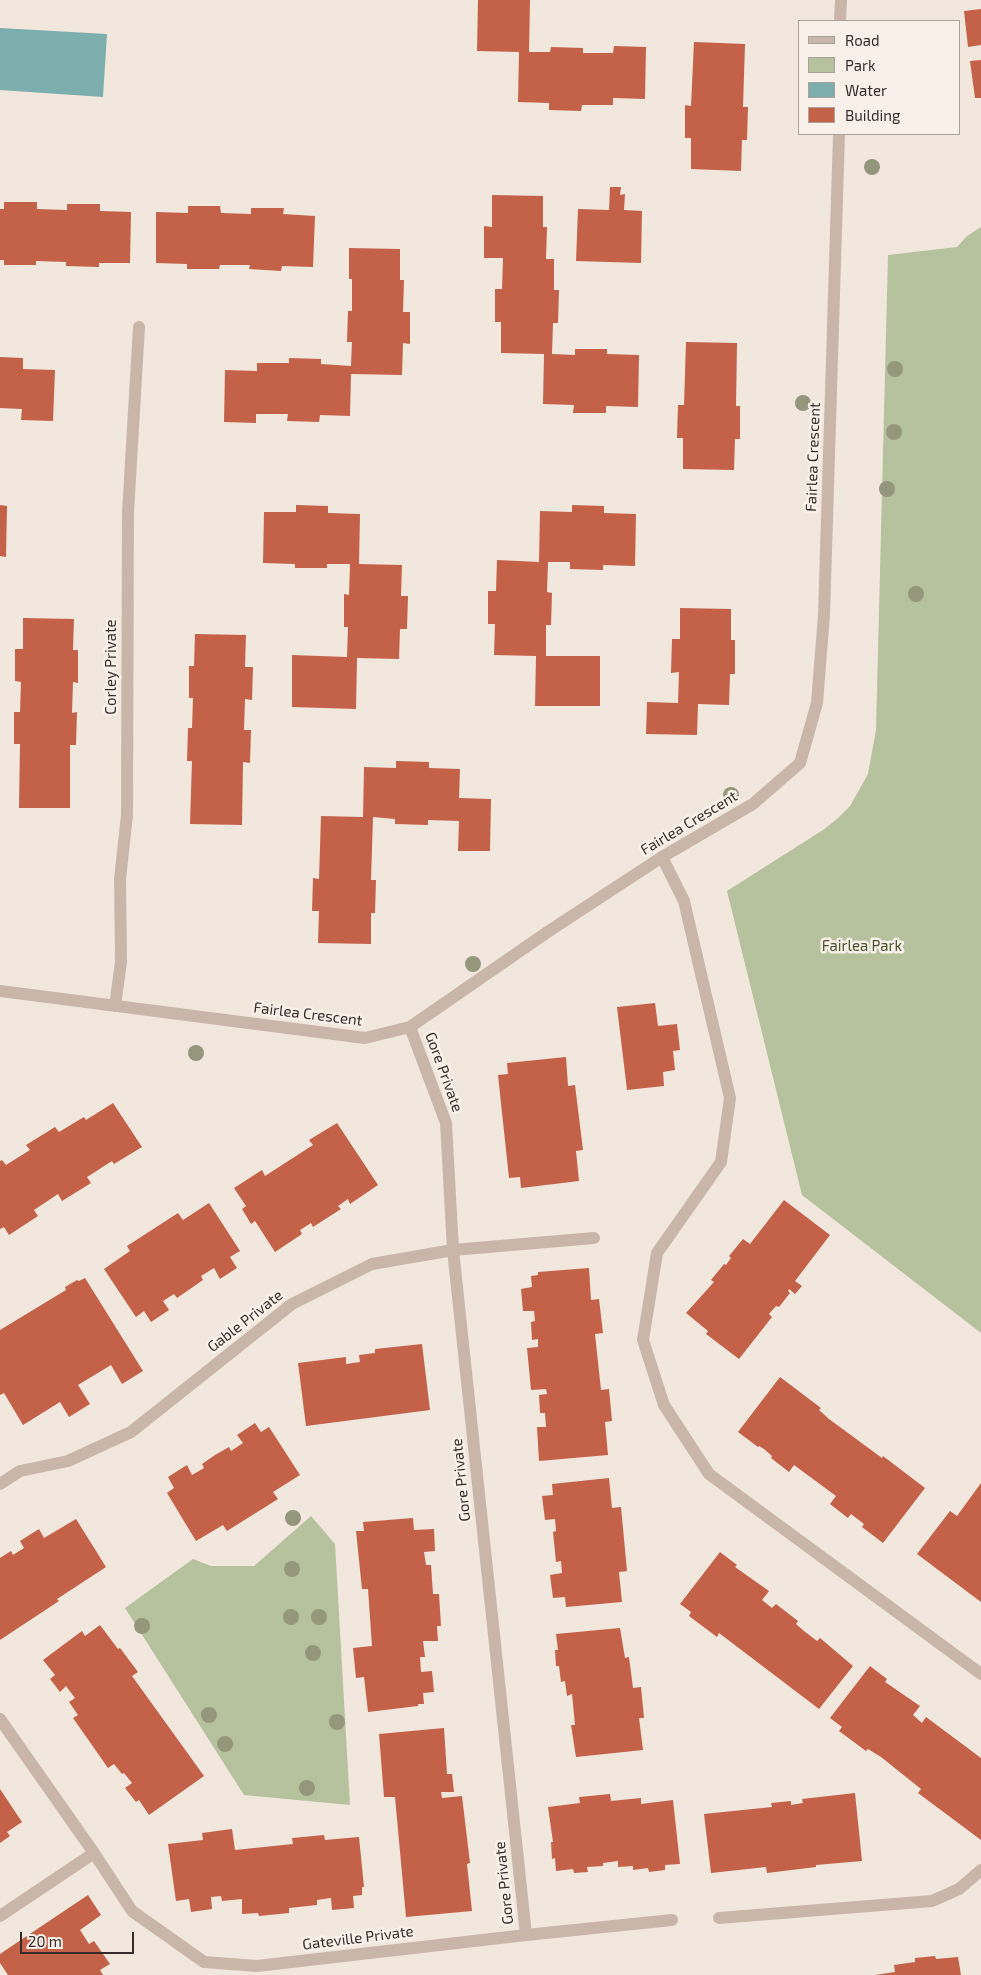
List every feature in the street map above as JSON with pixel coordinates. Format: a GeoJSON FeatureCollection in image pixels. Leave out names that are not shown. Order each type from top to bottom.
{"type":"FeatureCollection","features":[{"type":"Feature","properties":{"kind":"street"},"geometry":{"type":"LineString","coordinates":[[840,20],[841,0]]}},
{"type":"Feature","properties":{"kind":"street","name":"Fairlea Crescent"},"geometry":{"type":"LineString","coordinates":[[0,991],[365,1038],[410,1027],[662,857],[753,804],[800,763],[817,703],[824,615],[839,135]]}},
{"type":"Feature","properties":{"kind":"street","name":"Corley Private"},"geometry":{"type":"LineString","coordinates":[[115,1006],[121,962],[120,879],[127,815],[128,512],[139,327]]}},
{"type":"Feature","properties":{"kind":"street"},"geometry":{"type":"LineString","coordinates":[[662,857],[684,901],[730,1098],[721,1162],[656,1253],[643,1340],[664,1405],[709,1474],[981,1674]]}},
{"type":"Feature","properties":{"kind":"street","name":"Gore Private"},"geometry":{"type":"LineString","coordinates":[[410,1027],[446,1123],[453,1250],[526,1935]]}},
{"type":"Feature","properties":{"kind":"street","name":"Gable Private"},"geometry":{"type":"LineString","coordinates":[[0,1484],[20,1471],[68,1461],[131,1432],[292,1304],[372,1264],[453,1250],[594,1238]]}},
{"type":"Feature","properties":{"kind":"street","name":"Gateville Private"},"geometry":{"type":"LineString","coordinates":[[0,1720],[94,1853],[132,1911],[204,1962],[257,1966],[672,1920]]}},
{"type":"Feature","properties":{"kind":"street"},"geometry":{"type":"LineString","coordinates":[[0,1916],[94,1853]]}},
{"type":"Feature","properties":{"kind":"street"},"geometry":{"type":"LineString","coordinates":[[719,1918],[932,1901],[960,1889],[981,1870]]}},
{"type":"Feature","properties":{"kind":"green space","name":"Fairlea Park"},"geometry":{"type":"Polygon","coordinates":[[[981,227],[981,1333],[802,1195],[727,891],[823,830],[837,819],[850,806],[868,774],[876,730],[888,255],[957,247],[967,236],[981,227]]]}},
{"type":"Feature","properties":{"kind":"green space"},"geometry":{"type":"Polygon","coordinates":[[[311,1516],[335,1544],[350,1805],[244,1795],[125,1608],[193,1559],[211,1566],[254,1566],[311,1516]]]}},
{"type":"Feature","properties":{"kind":"water"},"geometry":{"type":"Polygon","coordinates":[[[0,28],[107,34],[103,97],[0,90],[0,28]]]}},
{"type":"Feature","properties":{"kind":"building"},"geometry":{"type":"Polygon","coordinates":[[[478,0],[530,0],[529,52],[550,52],[551,47],[583,48],[583,53],[613,53],[614,46],[646,47],[645,99],[613,98],[613,105],[582,105],[581,111],[549,110],[549,103],[518,102],[519,52],[477,51],[478,0]]]}},
{"type":"Feature","properties":{"kind":"building"},"geometry":{"type":"Polygon","coordinates":[[[981,9],[981,45],[968,47],[964,11],[981,9]]]}},
{"type":"Feature","properties":{"kind":"building"},"geometry":{"type":"Polygon","coordinates":[[[694,42],[745,44],[743,107],[748,107],[747,140],[742,140],[741,171],[691,169],[691,138],[685,138],[685,105],[691,106],[694,42]]]}},
{"type":"Feature","properties":{"kind":"building"},"geometry":{"type":"Polygon","coordinates":[[[981,60],[981,98],[975,98],[970,61],[981,60]]]}},
{"type":"Feature","properties":{"kind":"building"},"geometry":{"type":"Polygon","coordinates":[[[610,187],[621,187],[620,195],[625,194],[624,210],[642,211],[641,263],[576,261],[578,209],[609,210],[610,187]]]}},
{"type":"Feature","properties":{"kind":"building"},"geometry":{"type":"Polygon","coordinates":[[[492,195],[543,196],[543,227],[547,227],[546,259],[554,259],[554,290],[559,290],[558,323],[553,323],[552,354],[575,355],[575,349],[607,349],[607,354],[639,355],[638,407],[606,406],[606,413],[573,413],[574,405],[543,404],[544,354],[501,353],[501,322],[495,322],[495,289],[502,289],[503,258],[484,258],[484,226],[492,227],[492,195]]]}},
{"type":"Feature","properties":{"kind":"building"},"geometry":{"type":"Polygon","coordinates":[[[4,202],[37,202],[37,209],[67,210],[67,204],[100,204],[100,211],[131,212],[130,263],[99,263],[99,267],[66,266],[66,262],[36,261],[36,265],[4,265],[4,260],[0,260],[0,209],[4,209],[4,202]]]}},
{"type":"Feature","properties":{"kind":"building"},"geometry":{"type":"Polygon","coordinates":[[[188,206],[220,206],[221,213],[251,214],[251,208],[284,208],[283,214],[315,216],[313,267],[282,266],[281,271],[249,269],[250,265],[220,265],[219,269],[187,269],[187,264],[156,263],[156,212],[188,213],[188,206]]]}},
{"type":"Feature","properties":{"kind":"building"},"geometry":{"type":"Polygon","coordinates":[[[349,248],[400,249],[400,280],[404,280],[403,312],[410,312],[410,344],[403,343],[402,375],[351,374],[350,416],[320,415],[319,422],[287,421],[288,414],[256,414],[256,423],[224,422],[225,370],[257,371],[257,363],[289,363],[289,358],[321,359],[321,364],[351,366],[352,342],[347,342],[348,311],[352,311],[352,279],[349,279],[349,248]]]}},
{"type":"Feature","properties":{"kind":"building"},"geometry":{"type":"Polygon","coordinates":[[[686,342],[737,343],[736,406],[740,406],[740,439],[735,439],[734,470],[683,469],[683,438],[677,438],[678,405],[684,405],[686,342]]]}},
{"type":"Feature","properties":{"kind":"building"},"geometry":{"type":"Polygon","coordinates":[[[0,357],[23,358],[23,369],[55,370],[53,421],[21,420],[22,409],[0,408],[0,357]]]}},
{"type":"Feature","properties":{"kind":"building"},"geometry":{"type":"Polygon","coordinates":[[[0,505],[7,506],[6,557],[0,556],[0,505]]]}},
{"type":"Feature","properties":{"kind":"building"},"geometry":{"type":"Polygon","coordinates":[[[296,505],[328,506],[328,513],[360,514],[359,564],[402,565],[401,596],[408,596],[407,629],[400,629],[399,659],[357,658],[356,709],[292,707],[292,655],[347,657],[348,627],[344,627],[344,594],[349,595],[350,564],[327,564],[327,568],[295,568],[295,564],[263,563],[264,512],[296,512],[296,505]]]}},
{"type":"Feature","properties":{"kind":"building"},"geometry":{"type":"Polygon","coordinates":[[[572,505],[604,506],[604,513],[636,514],[635,566],[603,565],[603,570],[570,569],[570,562],[548,562],[547,592],[552,593],[551,625],[546,625],[546,656],[600,656],[600,706],[535,706],[536,656],[494,655],[495,624],[488,624],[488,591],[496,591],[497,560],[539,562],[540,511],[572,512],[572,505]]]}},
{"type":"Feature","properties":{"kind":"building"},"geometry":{"type":"Polygon","coordinates":[[[680,608],[731,609],[731,640],[735,640],[735,674],[730,674],[729,705],[698,704],[697,735],[646,734],[647,702],[678,703],[679,672],[671,673],[672,639],[680,639],[680,608]]]}},
{"type":"Feature","properties":{"kind":"building"},"geometry":{"type":"Polygon","coordinates":[[[23,618],[74,619],[73,650],[78,650],[78,683],[73,682],[72,713],[77,712],[76,745],[70,745],[70,808],[19,808],[20,744],[14,744],[14,712],[20,712],[21,682],[15,681],[15,649],[23,649],[23,618]]]}},
{"type":"Feature","properties":{"kind":"building"},"geometry":{"type":"Polygon","coordinates":[[[195,634],[246,635],[245,667],[253,667],[252,700],[245,699],[244,730],[251,730],[250,763],[243,762],[242,825],[190,824],[192,761],[187,761],[188,728],[192,728],[193,698],[189,698],[189,666],[194,666],[195,634]]]}},
{"type":"Feature","properties":{"kind":"building"},"geometry":{"type":"Polygon","coordinates":[[[396,761],[429,762],[429,768],[460,769],[459,798],[491,799],[490,851],[458,851],[459,821],[428,820],[428,825],[395,824],[395,819],[373,817],[371,880],[376,880],[375,913],[371,913],[371,944],[318,943],[319,911],[312,911],[313,878],[319,879],[321,816],[363,817],[364,767],[396,768],[396,761]]]}},
{"type":"Feature","properties":{"kind":"building"},"geometry":{"type":"Polygon","coordinates":[[[655,1003],[658,1026],[677,1024],[680,1050],[673,1051],[675,1070],[663,1072],[664,1086],[627,1090],[617,1007],[655,1003]]]}},
{"type":"Feature","properties":{"kind":"building"},"geometry":{"type":"Polygon","coordinates":[[[566,1057],[568,1086],[575,1085],[583,1150],[576,1151],[579,1181],[521,1188],[520,1177],[509,1178],[498,1075],[508,1074],[507,1063],[566,1057]]]}},
{"type":"Feature","properties":{"kind":"building"},"geometry":{"type":"Polygon","coordinates":[[[113,1103],[142,1147],[114,1164],[112,1161],[87,1177],[91,1183],[62,1201],[58,1194],[34,1210],[38,1216],[9,1235],[4,1227],[0,1229],[0,1161],[2,1160],[6,1165],[30,1150],[26,1145],[55,1127],[59,1132],[84,1117],[86,1120],[113,1103]]]}},
{"type":"Feature","properties":{"kind":"building"},"geometry":{"type":"Polygon","coordinates":[[[337,1123],[378,1185],[350,1204],[348,1199],[338,1206],[341,1209],[313,1227],[311,1223],[300,1230],[302,1234],[275,1252],[255,1221],[251,1224],[242,1209],[246,1206],[234,1188],[262,1170],[265,1176],[313,1145],[309,1140],[337,1123]]]}},
{"type":"Feature","properties":{"kind":"building"},"geometry":{"type":"Polygon","coordinates":[[[784,1200],[830,1235],[795,1281],[802,1286],[795,1294],[789,1289],[790,1293],[779,1307],[776,1306],[769,1314],[772,1317],[739,1359],[706,1334],[708,1331],[686,1313],[714,1282],[711,1280],[724,1264],[726,1265],[731,1258],[729,1256],[743,1239],[750,1244],[784,1200]]]}},
{"type":"Feature","properties":{"kind":"building"},"geometry":{"type":"Polygon","coordinates":[[[209,1203],[240,1251],[230,1257],[237,1268],[220,1279],[214,1268],[201,1276],[203,1280],[177,1298],[174,1294],[163,1301],[169,1310],[151,1322],[144,1311],[136,1317],[104,1269],[130,1251],[127,1246],[178,1213],[183,1220],[209,1203]]]}},
{"type":"Feature","properties":{"kind":"building"},"geometry":{"type":"Polygon","coordinates":[[[589,1268],[591,1300],[599,1299],[603,1333],[595,1334],[601,1390],[609,1389],[612,1421],[605,1422],[608,1455],[539,1461],[537,1427],[546,1427],[545,1413],[540,1413],[539,1395],[547,1394],[546,1389],[531,1390],[527,1348],[538,1347],[538,1339],[532,1340],[531,1322],[535,1321],[534,1311],[523,1311],[521,1289],[532,1287],[531,1276],[538,1275],[538,1272],[589,1268]]]}},
{"type":"Feature","properties":{"kind":"building"},"geometry":{"type":"Polygon","coordinates":[[[85,1278],[143,1371],[122,1384],[111,1365],[78,1385],[90,1404],[69,1417],[60,1402],[23,1425],[4,1393],[0,1395],[0,1330],[66,1290],[65,1287],[85,1278]]]}},
{"type":"Feature","properties":{"kind":"building"},"geometry":{"type":"Polygon","coordinates":[[[422,1344],[430,1410],[306,1426],[298,1363],[346,1357],[346,1364],[360,1362],[359,1355],[375,1353],[375,1349],[422,1344]]]}},
{"type":"Feature","properties":{"kind":"building"},"geometry":{"type":"Polygon","coordinates":[[[780,1377],[821,1408],[819,1410],[829,1419],[925,1488],[883,1543],[862,1527],[864,1524],[851,1514],[848,1518],[830,1504],[836,1496],[794,1465],[789,1472],[771,1458],[772,1456],[764,1449],[758,1447],[738,1432],[780,1377]]]}},
{"type":"Feature","properties":{"kind":"building"},"geometry":{"type":"Polygon","coordinates":[[[255,1423],[261,1432],[269,1427],[300,1475],[273,1492],[278,1499],[227,1531],[223,1525],[196,1541],[167,1493],[174,1488],[168,1477],[187,1465],[192,1475],[204,1468],[202,1464],[215,1455],[229,1447],[231,1451],[243,1443],[237,1435],[255,1423]]]}},
{"type":"Feature","properties":{"kind":"building"},"geometry":{"type":"Polygon","coordinates":[[[609,1478],[612,1508],[621,1507],[627,1571],[619,1572],[622,1602],[566,1607],[565,1597],[553,1598],[550,1575],[562,1573],[561,1561],[556,1562],[553,1532],[556,1531],[555,1519],[545,1520],[542,1496],[553,1495],[552,1484],[609,1478]]]}},
{"type":"Feature","properties":{"kind":"building"},"geometry":{"type":"Polygon","coordinates":[[[981,1483],[981,1602],[917,1554],[950,1511],[957,1516],[981,1483]]]}},
{"type":"Feature","properties":{"kind":"building"},"geometry":{"type":"Polygon","coordinates":[[[413,1518],[414,1530],[434,1529],[435,1551],[424,1552],[426,1565],[431,1565],[433,1594],[439,1594],[441,1626],[437,1626],[438,1641],[423,1641],[425,1657],[420,1657],[421,1672],[432,1671],[434,1692],[423,1693],[424,1704],[418,1704],[418,1706],[368,1712],[364,1677],[356,1678],[353,1648],[372,1646],[368,1589],[362,1589],[356,1531],[364,1531],[363,1522],[413,1518]]]}},
{"type":"Feature","properties":{"kind":"building"},"geometry":{"type":"Polygon","coordinates":[[[76,1519],[106,1567],[0,1640],[0,1558],[11,1551],[13,1555],[24,1548],[20,1541],[39,1529],[44,1538],[76,1519]]]}},
{"type":"Feature","properties":{"kind":"building"},"geometry":{"type":"Polygon","coordinates":[[[720,1552],[737,1565],[735,1567],[769,1591],[762,1600],[772,1608],[776,1604],[798,1621],[796,1624],[804,1631],[817,1641],[820,1638],[853,1666],[819,1709],[719,1633],[717,1637],[689,1616],[691,1612],[680,1604],[720,1552]]]}},
{"type":"Feature","properties":{"kind":"building"},"geometry":{"type":"Polygon","coordinates":[[[100,1625],[138,1672],[132,1676],[204,1776],[149,1815],[139,1800],[136,1802],[125,1788],[132,1783],[114,1764],[108,1768],[73,1718],[78,1715],[69,1702],[75,1698],[66,1686],[60,1692],[50,1679],[55,1675],[43,1660],[82,1631],[85,1636],[100,1625]]]}},
{"type":"Feature","properties":{"kind":"building"},"geometry":{"type":"Polygon","coordinates":[[[620,1628],[625,1658],[629,1657],[633,1688],[641,1687],[644,1718],[639,1718],[643,1750],[576,1757],[571,1725],[575,1725],[572,1694],[567,1696],[565,1681],[561,1682],[559,1666],[556,1666],[555,1650],[558,1650],[556,1634],[620,1628]]]}},
{"type":"Feature","properties":{"kind":"building"},"geometry":{"type":"Polygon","coordinates":[[[870,1666],[887,1679],[885,1682],[920,1706],[913,1715],[922,1723],[926,1717],[981,1758],[981,1840],[918,1793],[921,1789],[881,1757],[868,1749],[866,1751],[839,1731],[842,1727],[830,1718],[870,1666]]]}},
{"type":"Feature","properties":{"kind":"building"},"geometry":{"type":"Polygon","coordinates":[[[444,1728],[447,1774],[452,1774],[454,1792],[441,1792],[442,1798],[462,1796],[470,1863],[467,1864],[472,1911],[406,1917],[395,1797],[384,1797],[379,1734],[444,1728]]]}},
{"type":"Feature","properties":{"kind":"building"},"geometry":{"type":"Polygon","coordinates":[[[0,1789],[22,1822],[7,1832],[10,1836],[0,1843],[0,1789]]]}},
{"type":"Feature","properties":{"kind":"building"},"geometry":{"type":"Polygon","coordinates":[[[855,1793],[862,1861],[816,1865],[816,1867],[767,1873],[766,1867],[711,1873],[704,1814],[772,1807],[771,1803],[791,1801],[791,1805],[803,1803],[802,1799],[855,1793]]]}},
{"type":"Feature","properties":{"kind":"building"},"geometry":{"type":"Polygon","coordinates":[[[610,1794],[611,1801],[641,1798],[641,1804],[673,1800],[680,1864],[665,1865],[665,1870],[649,1872],[648,1868],[633,1870],[633,1866],[618,1867],[618,1861],[603,1863],[603,1866],[587,1867],[588,1872],[574,1873],[573,1869],[556,1871],[555,1858],[552,1859],[551,1842],[553,1842],[548,1807],[580,1803],[579,1797],[610,1794]]]}},
{"type":"Feature","properties":{"kind":"building"},"geometry":{"type":"Polygon","coordinates":[[[232,1829],[235,1850],[293,1844],[292,1838],[324,1835],[325,1840],[359,1837],[364,1887],[362,1887],[362,1895],[353,1896],[354,1908],[332,1910],[331,1898],[317,1900],[317,1905],[289,1908],[289,1913],[259,1916],[258,1913],[242,1914],[242,1899],[222,1901],[221,1896],[211,1897],[212,1909],[191,1912],[189,1899],[176,1901],[168,1844],[203,1840],[202,1833],[232,1829]]]}},
{"type":"Feature","properties":{"kind":"building"},"geometry":{"type":"Polygon","coordinates":[[[88,1895],[101,1915],[80,1930],[89,1944],[94,1941],[110,1964],[100,1970],[103,1975],[8,1975],[0,1963],[0,1954],[88,1895]]]}},
{"type":"Feature","properties":{"kind":"building"},"geometry":{"type":"Polygon","coordinates":[[[935,1956],[936,1959],[958,1957],[961,1975],[875,1975],[895,1972],[894,1965],[915,1962],[915,1958],[935,1956]]]}}]}
